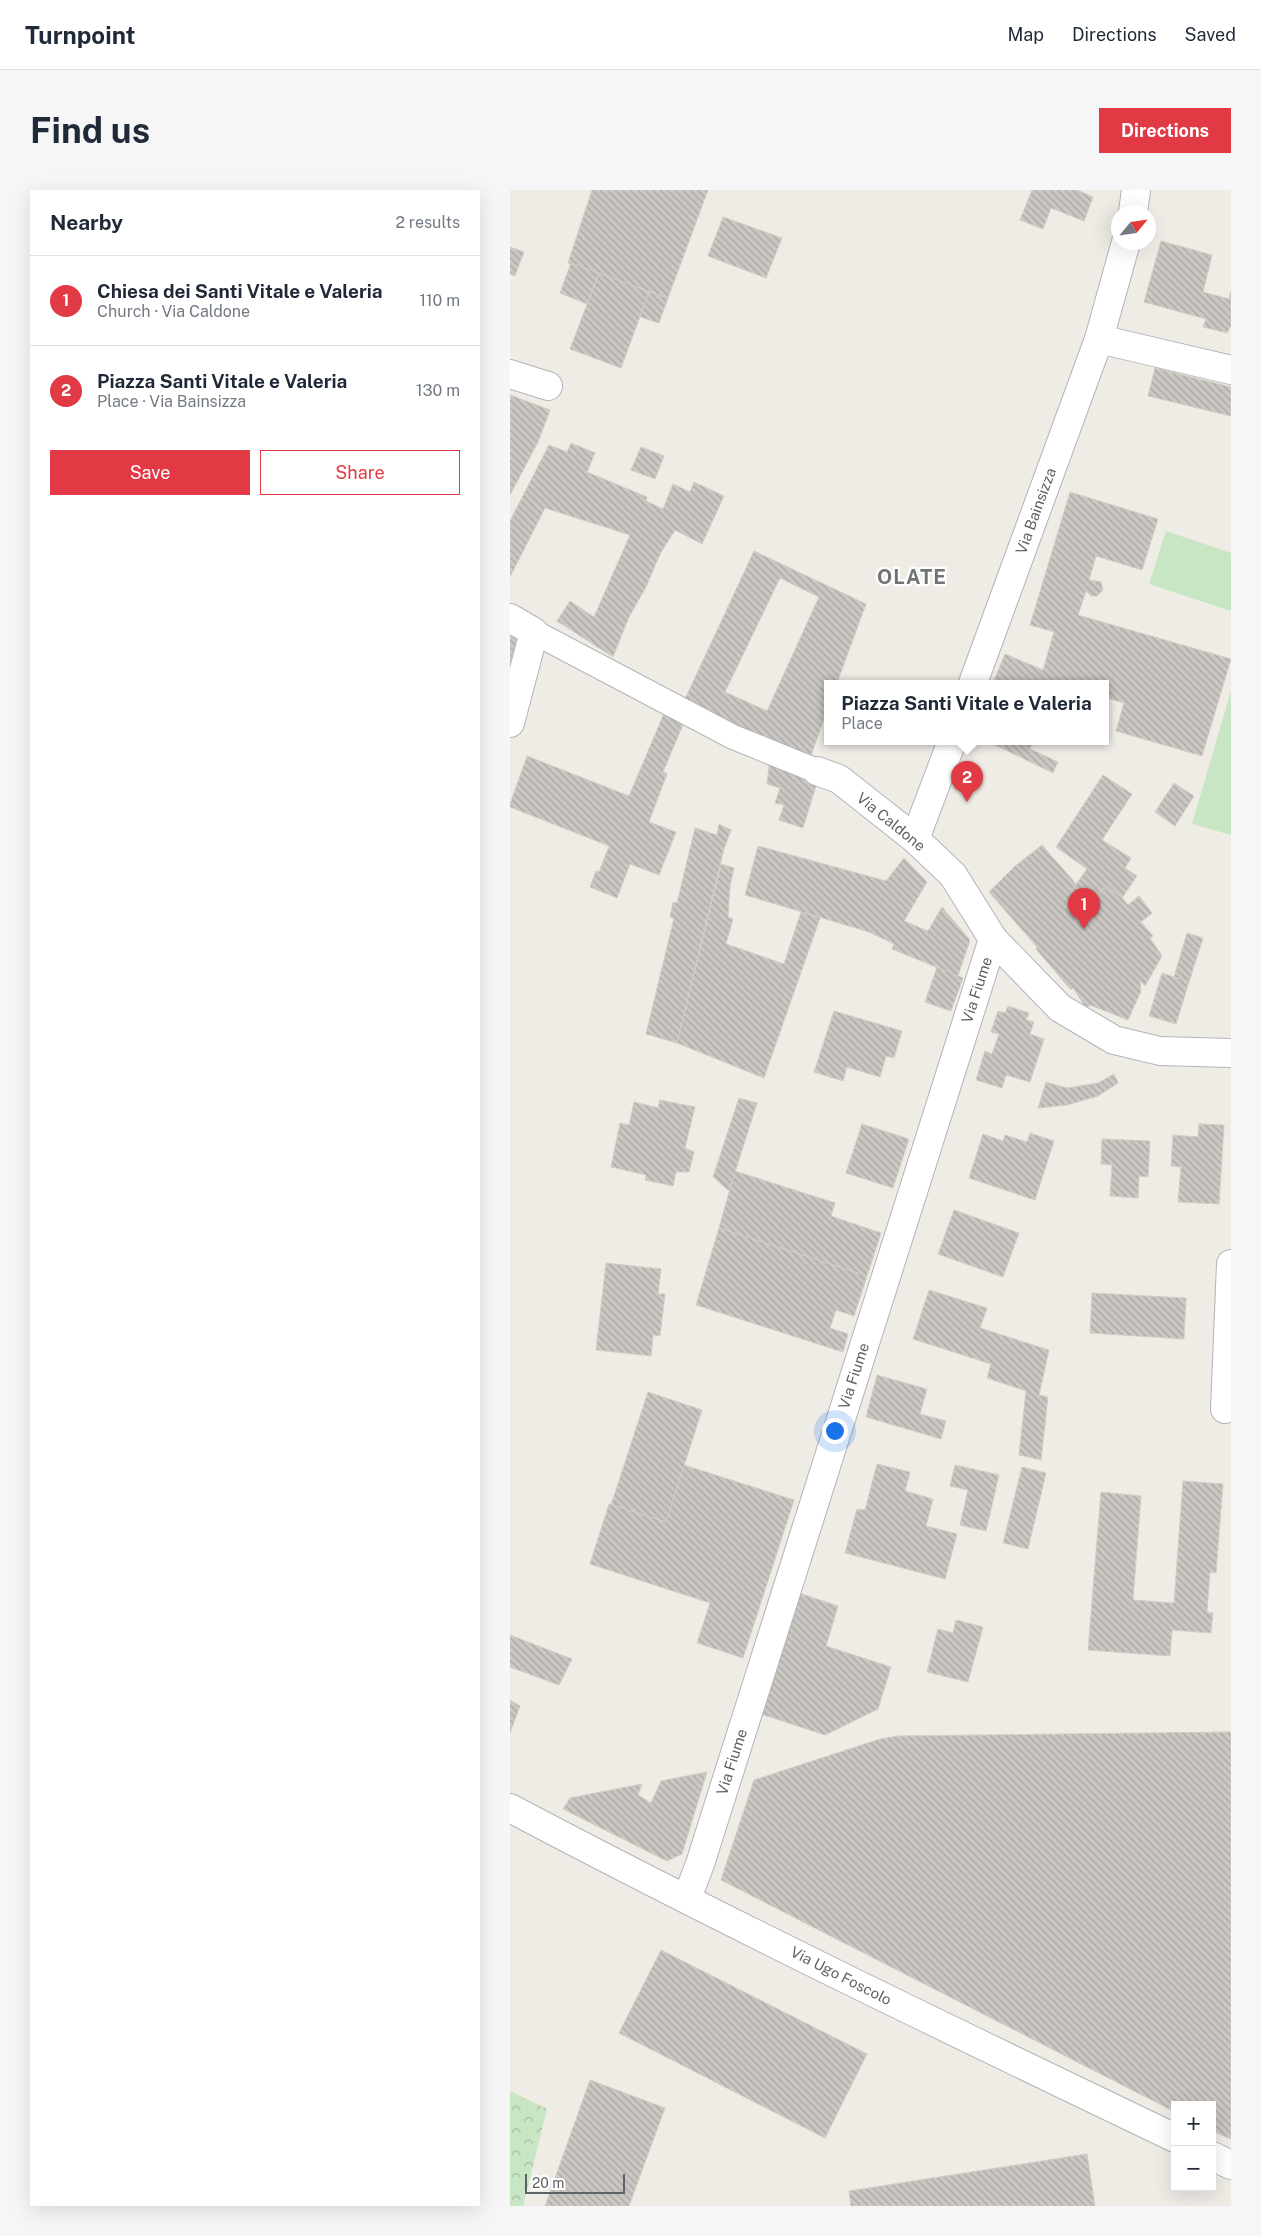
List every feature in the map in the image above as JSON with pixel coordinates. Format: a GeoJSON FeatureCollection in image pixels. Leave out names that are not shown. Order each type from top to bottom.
{"type":"FeatureCollection","features":[{"type":"Feature","properties":{"kind":"street"},"geometry":{"type":"LineString","coordinates":[[1134,205],[1136,190]]}},
{"type":"Feature","properties":{"kind":"street","name":"Via Bainsizza"},"geometry":{"type":"LineString","coordinates":[[974,680],[1100,340],[1124,250]]}},
{"type":"Feature","properties":{"kind":"street"},"geometry":{"type":"LineString","coordinates":[[1100,340],[1231,370]]}},
{"type":"Feature","properties":{"kind":"street"},"geometry":{"type":"LineString","coordinates":[[510,374],[548,386]]}},
{"type":"Feature","properties":{"kind":"street","name":"Via Caldone"},"geometry":{"type":"LineString","coordinates":[[510,618],[733,737],[839,780],[916,840],[953,876],[992,939],[1060,1008],[1114,1040],[1160,1051],[1231,1053]]}},
{"type":"Feature","properties":{"kind":"street"},"geometry":{"type":"LineString","coordinates":[[510,723],[534,632]]}},
{"type":"Feature","properties":{"kind":"street"},"geometry":{"type":"LineString","coordinates":[[916,840],[951,745]]}},
{"type":"Feature","properties":{"kind":"street","name":"Via Fiume"},"geometry":{"type":"LineString","coordinates":[[687,1898],[703,1854],[992,939]]}},
{"type":"Feature","properties":{"kind":"street"},"geometry":{"type":"LineString","coordinates":[[1225,1409],[1231,1264]]}},
{"type":"Feature","properties":{"kind":"street","name":"Via Ugo Foscolo"},"geometry":{"type":"LineString","coordinates":[[510,1808],[640,1877],[687,1898],[954,2032],[1171,2136]]}},
{"type":"Feature","properties":{"kind":"street"},"geometry":{"type":"LineString","coordinates":[[1216,2158],[1231,2165]]}},
{"type":"Feature","properties":{"kind":"green space"},"geometry":{"type":"Polygon","coordinates":[[[1166,531],[1231,553],[1231,611],[1149,584],[1166,531]]]}},
{"type":"Feature","properties":{"kind":"green space"},"geometry":{"type":"Polygon","coordinates":[[[1231,691],[1231,835],[1192,824],[1231,691]]]}},
{"type":"Feature","properties":{"kind":"green space"},"geometry":{"type":"Polygon","coordinates":[[[510,2091],[547,2109],[523,2206],[510,2206],[510,2091]]]}},
{"type":"Feature","properties":{"kind":"building"},"geometry":{"type":"Polygon","coordinates":[[[592,190],[708,190],[668,298],[568,263],[592,190]]]}},
{"type":"Feature","properties":{"kind":"building"},"geometry":{"type":"Polygon","coordinates":[[[1032,190],[1077,190],[1093,197],[1084,221],[1051,208],[1043,229],[1020,220],[1032,190]]]}},
{"type":"Feature","properties":{"kind":"building"},"geometry":{"type":"Polygon","coordinates":[[[723,217],[782,238],[766,278],[708,256],[723,217]]]}},
{"type":"Feature","properties":{"kind":"building"},"geometry":{"type":"Polygon","coordinates":[[[1161,241],[1212,255],[1203,292],[1229,299],[1231,291],[1231,326],[1227,333],[1203,327],[1206,319],[1144,302],[1161,241]]]}},
{"type":"Feature","properties":{"kind":"building"},"geometry":{"type":"Polygon","coordinates":[[[510,247],[524,252],[515,276],[510,274],[510,247]]]}},
{"type":"Feature","properties":{"kind":"building"},"geometry":{"type":"Polygon","coordinates":[[[571,263],[599,273],[587,304],[560,293],[571,263]]]}},
{"type":"Feature","properties":{"kind":"building"},"geometry":{"type":"Polygon","coordinates":[[[599,273],[649,292],[621,368],[570,349],[599,273]]]}},
{"type":"Feature","properties":{"kind":"building"},"geometry":{"type":"Polygon","coordinates":[[[649,292],[668,298],[659,323],[640,317],[649,292]]]}},
{"type":"Feature","properties":{"kind":"building"},"geometry":{"type":"Polygon","coordinates":[[[1155,368],[1231,387],[1231,416],[1148,396],[1155,368]]]}},
{"type":"Feature","properties":{"kind":"building"},"geometry":{"type":"Polygon","coordinates":[[[510,395],[550,410],[538,442],[510,495],[510,395]]]}},
{"type":"Feature","properties":{"kind":"building"},"geometry":{"type":"Polygon","coordinates":[[[571,443],[595,453],[587,472],[647,497],[646,501],[663,509],[673,484],[690,492],[694,482],[724,496],[702,544],[675,530],[660,554],[646,587],[629,617],[613,657],[557,621],[570,601],[594,617],[630,535],[545,508],[510,577],[510,521],[549,445],[567,452],[571,443]]]}},
{"type":"Feature","properties":{"kind":"building"},"geometry":{"type":"Polygon","coordinates":[[[641,447],[664,456],[655,479],[631,470],[641,447]]]}},
{"type":"Feature","properties":{"kind":"building"},"geometry":{"type":"Polygon","coordinates":[[[1070,492],[1158,519],[1142,570],[1096,556],[1089,580],[1101,582],[1103,590],[1097,596],[1091,596],[1086,591],[1078,615],[1231,659],[1202,756],[1116,731],[1124,703],[1109,699],[1109,680],[994,680],[1005,654],[1043,670],[1054,632],[1030,625],[1070,492]]]}},
{"type":"Feature","properties":{"kind":"building"},"geometry":{"type":"Polygon","coordinates":[[[754,551],[866,604],[838,680],[824,680],[824,719],[809,761],[685,699],[754,551]],[[780,578],[725,692],[767,711],[819,597],[780,578]]]}},
{"type":"Feature","properties":{"kind":"building"},"geometry":{"type":"Polygon","coordinates":[[[510,633],[518,637],[510,664],[510,633]]]}},
{"type":"Feature","properties":{"kind":"building"},"geometry":{"type":"Polygon","coordinates":[[[665,711],[685,720],[663,772],[667,774],[649,822],[676,832],[659,875],[630,864],[617,898],[590,887],[596,871],[599,872],[609,846],[510,807],[510,804],[527,756],[629,796],[665,711]]]}},
{"type":"Feature","properties":{"kind":"building"},"geometry":{"type":"Polygon","coordinates":[[[995,745],[1032,745],[1030,749],[1058,762],[1053,773],[995,745]]]}},
{"type":"Feature","properties":{"kind":"building"},"geometry":{"type":"Polygon","coordinates":[[[770,757],[816,786],[803,828],[779,820],[784,805],[775,803],[780,788],[767,784],[770,757]]]}},
{"type":"Feature","properties":{"kind":"building"},"geometry":{"type":"Polygon","coordinates":[[[1103,775],[1132,794],[1102,840],[1131,858],[1125,868],[1137,876],[1122,898],[1107,886],[1082,907],[1070,893],[1087,869],[1056,847],[1103,775]]]}},
{"type":"Feature","properties":{"kind":"building"},"geometry":{"type":"Polygon","coordinates":[[[1174,783],[1194,796],[1175,826],[1155,812],[1174,783]]]}},
{"type":"Feature","properties":{"kind":"building"},"geometry":{"type":"Polygon","coordinates":[[[719,824],[731,830],[724,849],[677,1043],[646,1034],[674,918],[670,917],[673,902],[677,903],[695,828],[717,835],[719,824]]]}},
{"type":"Feature","properties":{"kind":"building"},"geometry":{"type":"Polygon","coordinates":[[[1042,845],[1076,884],[1070,893],[1082,907],[1107,886],[1128,905],[1139,896],[1152,913],[1141,922],[1153,936],[1150,938],[1162,956],[1145,986],[1140,981],[1141,991],[1128,1020],[1090,1005],[1086,1008],[1073,988],[1071,990],[1036,949],[1037,947],[989,892],[1014,867],[1042,845]]]}},
{"type":"Feature","properties":{"kind":"building"},"geometry":{"type":"Polygon","coordinates":[[[758,846],[886,881],[904,858],[927,882],[904,921],[928,931],[942,907],[970,940],[958,976],[892,949],[894,944],[869,932],[745,895],[758,846]]]}},
{"type":"Feature","properties":{"kind":"building"},"geometry":{"type":"Polygon","coordinates":[[[721,864],[734,868],[730,886],[728,917],[733,919],[726,944],[784,964],[801,912],[820,918],[764,1078],[677,1043],[721,864]]]}},
{"type":"Feature","properties":{"kind":"building"},"geometry":{"type":"Polygon","coordinates":[[[1187,933],[1203,938],[1189,982],[1174,977],[1187,933]]]}},
{"type":"Feature","properties":{"kind":"building"},"geometry":{"type":"Polygon","coordinates":[[[937,967],[963,978],[951,1011],[925,1002],[937,967]]]}},
{"type":"Feature","properties":{"kind":"building"},"geometry":{"type":"Polygon","coordinates":[[[1162,973],[1189,982],[1176,1024],[1149,1016],[1162,973]]]}},
{"type":"Feature","properties":{"kind":"building"},"geometry":{"type":"Polygon","coordinates":[[[1008,1006],[1029,1013],[1026,1020],[1034,1022],[1030,1034],[1044,1039],[1030,1082],[1006,1075],[1002,1088],[976,1080],[985,1051],[992,1054],[999,1034],[991,1032],[998,1011],[1005,1013],[1008,1006]]]}},
{"type":"Feature","properties":{"kind":"building"},"geometry":{"type":"Polygon","coordinates":[[[834,1011],[902,1031],[894,1058],[886,1056],[880,1077],[847,1067],[843,1081],[814,1072],[834,1011]]]}},
{"type":"Feature","properties":{"kind":"building"},"geometry":{"type":"Polygon","coordinates":[[[1114,1074],[1118,1083],[1098,1096],[1067,1105],[1038,1108],[1046,1082],[1067,1088],[1098,1083],[1114,1074]]]}},
{"type":"Feature","properties":{"kind":"building"},"geometry":{"type":"Polygon","coordinates":[[[739,1098],[757,1103],[729,1191],[713,1177],[739,1098]]]}},
{"type":"Feature","properties":{"kind":"building"},"geometry":{"type":"Polygon","coordinates":[[[660,1100],[695,1107],[685,1148],[694,1152],[689,1172],[676,1172],[673,1186],[645,1180],[646,1175],[611,1167],[620,1123],[629,1125],[634,1102],[658,1108],[660,1100]]]}},
{"type":"Feature","properties":{"kind":"building"},"geometry":{"type":"Polygon","coordinates":[[[862,1124],[909,1139],[893,1188],[846,1173],[862,1124]]]}},
{"type":"Feature","properties":{"kind":"building"},"geometry":{"type":"Polygon","coordinates":[[[1199,1124],[1224,1125],[1219,1204],[1178,1202],[1181,1167],[1171,1166],[1173,1135],[1198,1137],[1199,1124]]]}},
{"type":"Feature","properties":{"kind":"building"},"geometry":{"type":"Polygon","coordinates":[[[1030,1133],[1054,1141],[1035,1200],[969,1178],[983,1134],[1003,1141],[1005,1135],[1027,1142],[1030,1133]]]}},
{"type":"Feature","properties":{"kind":"building"},"geometry":{"type":"Polygon","coordinates":[[[1102,1139],[1150,1141],[1148,1177],[1139,1176],[1138,1198],[1110,1196],[1112,1165],[1101,1164],[1102,1139]]]}},
{"type":"Feature","properties":{"kind":"building"},"geometry":{"type":"Polygon","coordinates":[[[735,1171],[835,1203],[831,1216],[881,1233],[867,1276],[719,1228],[735,1171]]]}},
{"type":"Feature","properties":{"kind":"building"},"geometry":{"type":"Polygon","coordinates":[[[954,1210],[1019,1233],[1003,1277],[938,1254],[954,1210]]]}},
{"type":"Feature","properties":{"kind":"building"},"geometry":{"type":"Polygon","coordinates":[[[719,1228],[867,1276],[854,1316],[836,1310],[830,1328],[848,1334],[843,1352],[696,1305],[719,1228]]]}},
{"type":"Feature","properties":{"kind":"building"},"geometry":{"type":"Polygon","coordinates":[[[606,1263],[661,1269],[658,1294],[665,1294],[660,1336],[653,1335],[651,1356],[596,1350],[606,1263]]]}},
{"type":"Feature","properties":{"kind":"building"},"geometry":{"type":"Polygon","coordinates":[[[929,1290],[987,1308],[980,1328],[1049,1350],[1039,1395],[1048,1397],[1041,1460],[1019,1455],[1026,1391],[987,1378],[991,1364],[913,1339],[929,1290]]]}},
{"type":"Feature","properties":{"kind":"building"},"geometry":{"type":"Polygon","coordinates":[[[1092,1293],[1186,1298],[1184,1339],[1090,1333],[1092,1293]]]}},
{"type":"Feature","properties":{"kind":"building"},"geometry":{"type":"Polygon","coordinates":[[[877,1375],[927,1389],[920,1414],[946,1421],[941,1439],[866,1417],[877,1375]]]}},
{"type":"Feature","properties":{"kind":"building"},"geometry":{"type":"Polygon","coordinates":[[[648,1392],[702,1410],[666,1522],[611,1505],[648,1392]]]}},
{"type":"Feature","properties":{"kind":"building"},"geometry":{"type":"Polygon","coordinates":[[[877,1464],[910,1472],[905,1491],[933,1499],[926,1526],[957,1534],[945,1579],[845,1553],[857,1509],[865,1510],[877,1464]]]}},
{"type":"Feature","properties":{"kind":"building"},"geometry":{"type":"Polygon","coordinates":[[[684,1465],[794,1500],[743,1658],[697,1643],[710,1603],[590,1564],[609,1504],[666,1522],[684,1465]]]}},
{"type":"Feature","properties":{"kind":"building"},"geometry":{"type":"Polygon","coordinates":[[[955,1465],[999,1475],[986,1531],[960,1525],[968,1490],[950,1486],[955,1465]]]}},
{"type":"Feature","properties":{"kind":"building"},"geometry":{"type":"Polygon","coordinates":[[[1022,1467],[1046,1473],[1028,1549],[1003,1543],[1022,1467]]]}},
{"type":"Feature","properties":{"kind":"building"},"geometry":{"type":"Polygon","coordinates":[[[1183,1481],[1223,1484],[1216,1573],[1210,1572],[1207,1612],[1213,1613],[1211,1633],[1172,1630],[1170,1656],[1088,1650],[1101,1492],[1141,1496],[1133,1600],[1174,1603],[1183,1481]]]}},
{"type":"Feature","properties":{"kind":"building"},"geometry":{"type":"Polygon","coordinates":[[[799,1593],[838,1606],[826,1646],[891,1667],[878,1709],[825,1735],[761,1714],[799,1593]]]}},
{"type":"Feature","properties":{"kind":"building"},"geometry":{"type":"Polygon","coordinates":[[[956,1620],[983,1627],[968,1682],[927,1672],[938,1629],[953,1633],[956,1620]]]}},
{"type":"Feature","properties":{"kind":"building"},"geometry":{"type":"Polygon","coordinates":[[[510,1635],[572,1659],[559,1685],[510,1667],[510,1635]]]}},
{"type":"Feature","properties":{"kind":"building"},"geometry":{"type":"Polygon","coordinates":[[[510,1700],[520,1706],[510,1733],[510,1700]]]}},
{"type":"Feature","properties":{"kind":"building"},"geometry":{"type":"Polygon","coordinates":[[[1231,1732],[1231,2139],[1216,2133],[1216,2101],[1171,2101],[1171,2110],[721,1880],[754,1780],[880,1739],[898,1736],[1231,1732]]]}},
{"type":"Feature","properties":{"kind":"building"},"geometry":{"type":"Polygon","coordinates":[[[707,1772],[682,1854],[667,1861],[563,1809],[570,1798],[642,1784],[638,1795],[651,1803],[661,1781],[707,1772]]]}},
{"type":"Feature","properties":{"kind":"building"},"geometry":{"type":"Polygon","coordinates":[[[661,1950],[867,2054],[825,2138],[619,2033],[661,1950]]]}},
{"type":"Feature","properties":{"kind":"building"},"geometry":{"type":"Polygon","coordinates":[[[590,2080],[665,2108],[629,2206],[545,2206],[590,2080]]]}},
{"type":"Feature","properties":{"kind":"building"},"geometry":{"type":"Polygon","coordinates":[[[1087,2154],[1095,2206],[851,2206],[849,2191],[1087,2154]]]}},
{"type":"Feature","properties":{"kind":"place","name":"Piazza Santi Vitale e Valeria"},"geometry":{"type":"Point","coordinates":[967,802]}},
{"type":"Feature","properties":{"kind":"place","name":"Chiesa dei Santi Vitale e Valeria"},"geometry":{"type":"Point","coordinates":[1084,929]}},
{"type":"Feature","properties":{"kind":"district","name":"OLATE"},"geometry":{"type":"Point","coordinates":[912,577]}}]}
